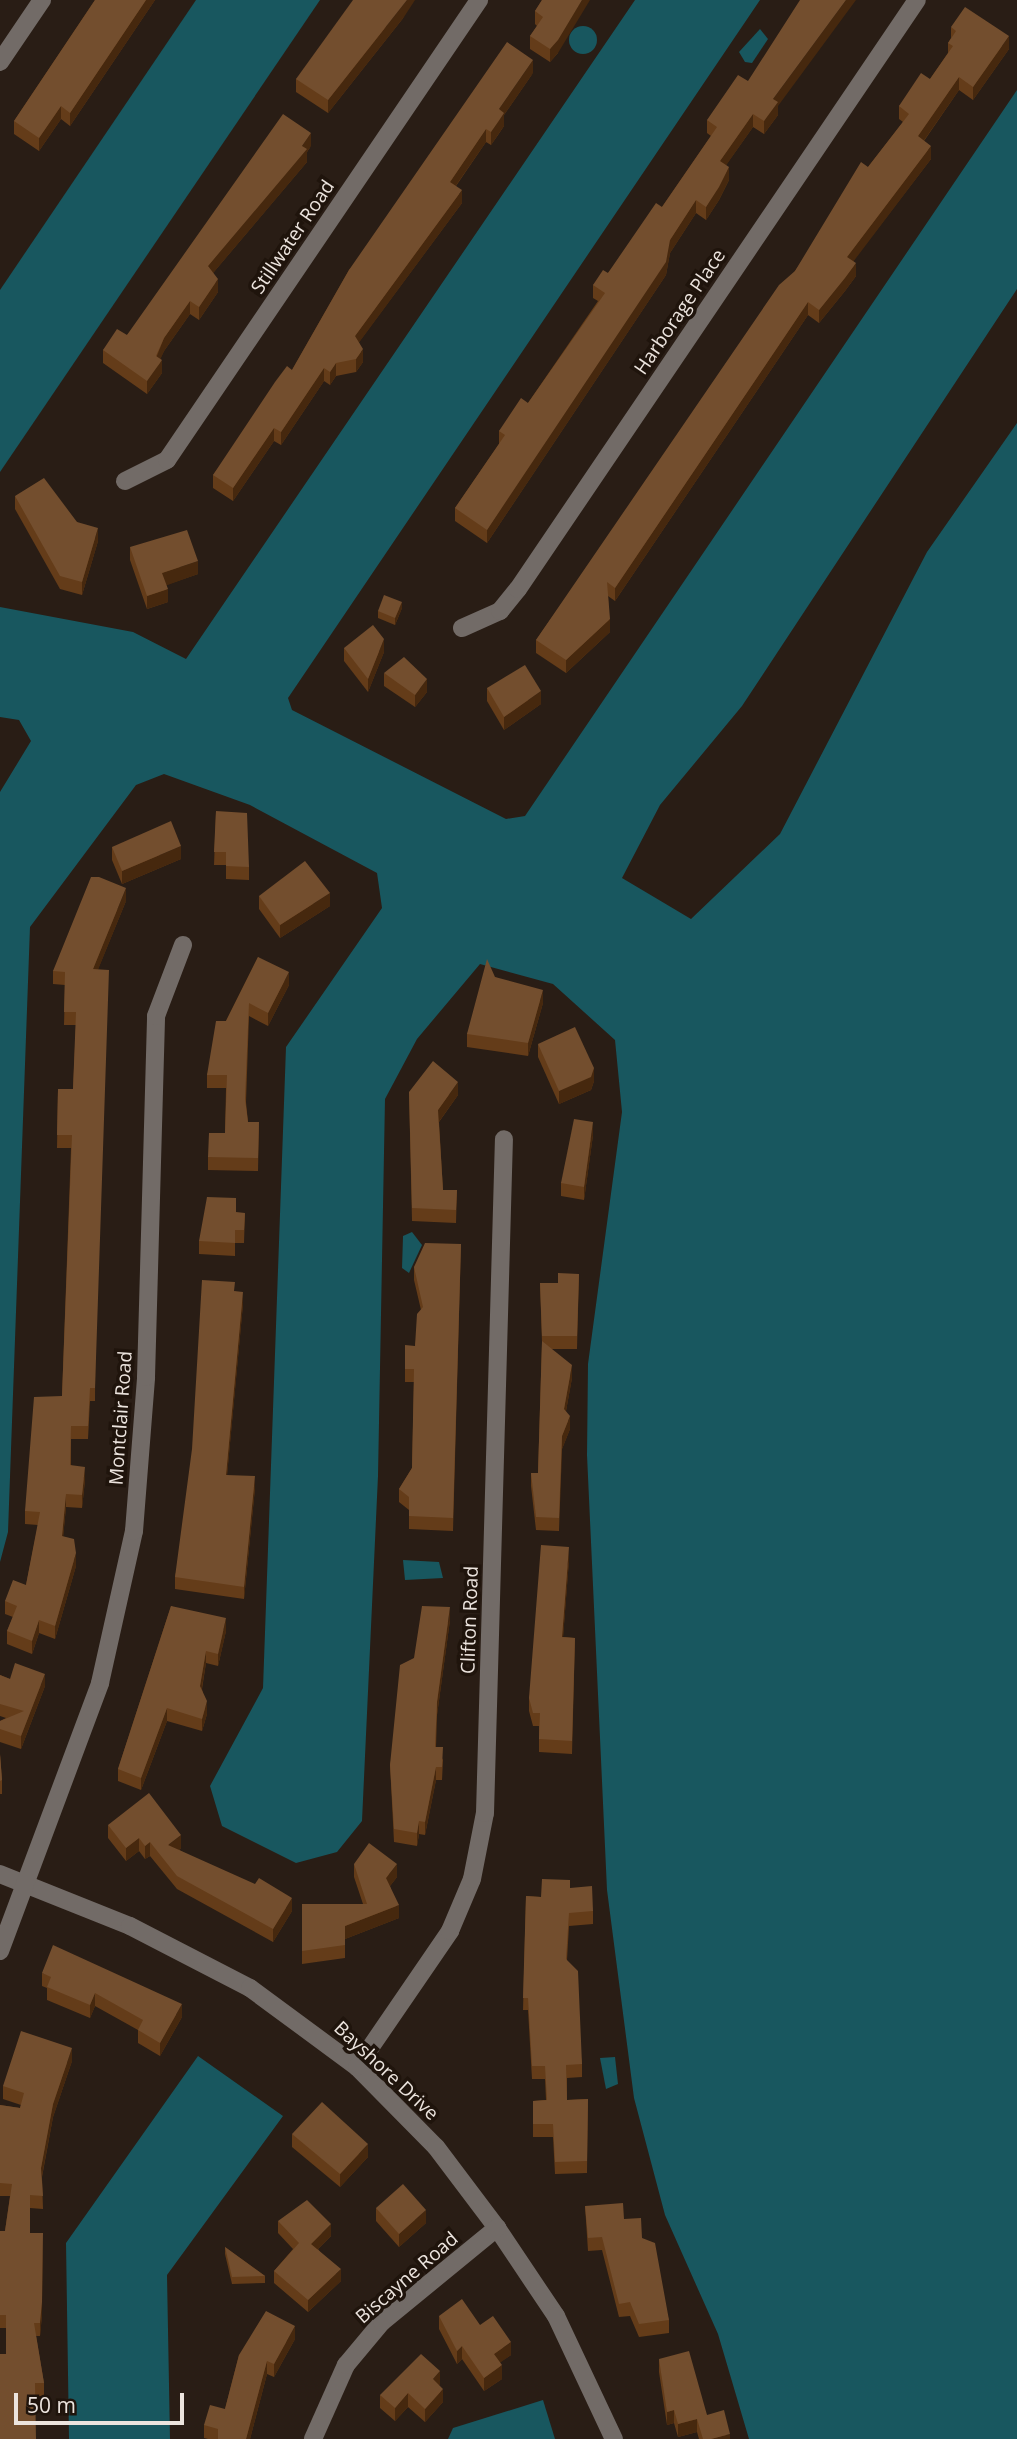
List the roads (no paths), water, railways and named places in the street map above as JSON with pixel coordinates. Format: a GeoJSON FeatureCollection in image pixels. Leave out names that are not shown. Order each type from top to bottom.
{"type":"FeatureCollection","features":[{"type":"Feature","properties":{"kind":"street"},"geometry":{"type":"LineString","coordinates":[[0,62],[42,0]]}},
{"type":"Feature","properties":{"kind":"street","name":"Stillwater Road"},"geometry":{"type":"LineString","coordinates":[[125,481],[167,460],[479,0]]}},
{"type":"Feature","properties":{"kind":"street","name":"Harborage Place"},"geometry":{"type":"LineString","coordinates":[[462,628],[500,611],[518,589],[917,0]]}},
{"type":"Feature","properties":{"kind":"street","name":"Montclair Road"},"geometry":{"type":"LineString","coordinates":[[0,1951],[28,1884],[100,1683],[134,1531],[146,1377],[156,1016],[183,945]]}},
{"type":"Feature","properties":{"kind":"street","name":"Clifton Road"},"geometry":{"type":"LineString","coordinates":[[357,2067],[450,1931],[472,1879],[485,1813],[504,1139]]}},
{"type":"Feature","properties":{"kind":"street","name":"Bayshore Drive"},"geometry":{"type":"LineString","coordinates":[[0,1874],[130,1926],[250,1988],[357,2067],[436,2147],[497,2228],[556,2316],[614,2439]]}},
{"type":"Feature","properties":{"kind":"street","name":"Biscayne Road"},"geometry":{"type":"LineString","coordinates":[[313,2439],[346,2365],[382,2322],[497,2228]]}},
{"type":"Feature","properties":{"kind":"water"},"geometry":{"type":"Polygon","coordinates":[[[196,0],[320,0],[0,472],[0,290],[196,0]]]}},
{"type":"Feature","properties":{"kind":"water"},"geometry":{"type":"Polygon","coordinates":[[[635,0],[760,0],[288,698],[292,710],[506,819],[525,816],[1017,90],[1017,289],[742,706],[660,805],[622,878],[691,919],[780,834],[927,552],[1017,423],[1017,2439],[749,2439],[718,2334],[665,2215],[634,2098],[607,1890],[587,1455],[588,1364],[622,1112],[615,1040],[553,984],[480,964],[417,1039],[385,1099],[378,1476],[362,1821],[337,1852],[296,1863],[222,1826],[210,1786],[263,1688],[286,1047],[382,908],[377,873],[250,805],[164,774],[136,785],[30,927],[8,1532],[0,1562],[0,792],[31,741],[19,720],[0,717],[0,607],[133,632],[186,659],[635,0]]]}},
{"type":"Feature","properties":{"kind":"water"},"geometry":{"type":"Polygon","coordinates":[[[583,26],[593,30],[597,40],[593,50],[583,54],[573,50],[569,40],[573,30],[583,26]]]}},
{"type":"Feature","properties":{"kind":"water"},"geometry":{"type":"Polygon","coordinates":[[[760,29],[768,39],[752,63],[745,62],[739,52],[760,29]]]}},
{"type":"Feature","properties":{"kind":"water"},"geometry":{"type":"Polygon","coordinates":[[[412,1232],[422,1245],[409,1273],[402,1268],[403,1236],[412,1232]]]}},
{"type":"Feature","properties":{"kind":"water"},"geometry":{"type":"Polygon","coordinates":[[[403,1560],[439,1562],[443,1578],[405,1580],[403,1560]]]}},
{"type":"Feature","properties":{"kind":"water"},"geometry":{"type":"Polygon","coordinates":[[[198,2056],[283,2116],[167,2275],[170,2439],[69,2439],[66,2243],[198,2056]]]}},
{"type":"Feature","properties":{"kind":"water"},"geometry":{"type":"Polygon","coordinates":[[[615,2057],[618,2084],[606,2089],[600,2058],[615,2057]]]}},
{"type":"Feature","properties":{"kind":"water"},"geometry":{"type":"Polygon","coordinates":[[[543,2400],[555,2439],[448,2439],[453,2428],[543,2400]]]}}]}
